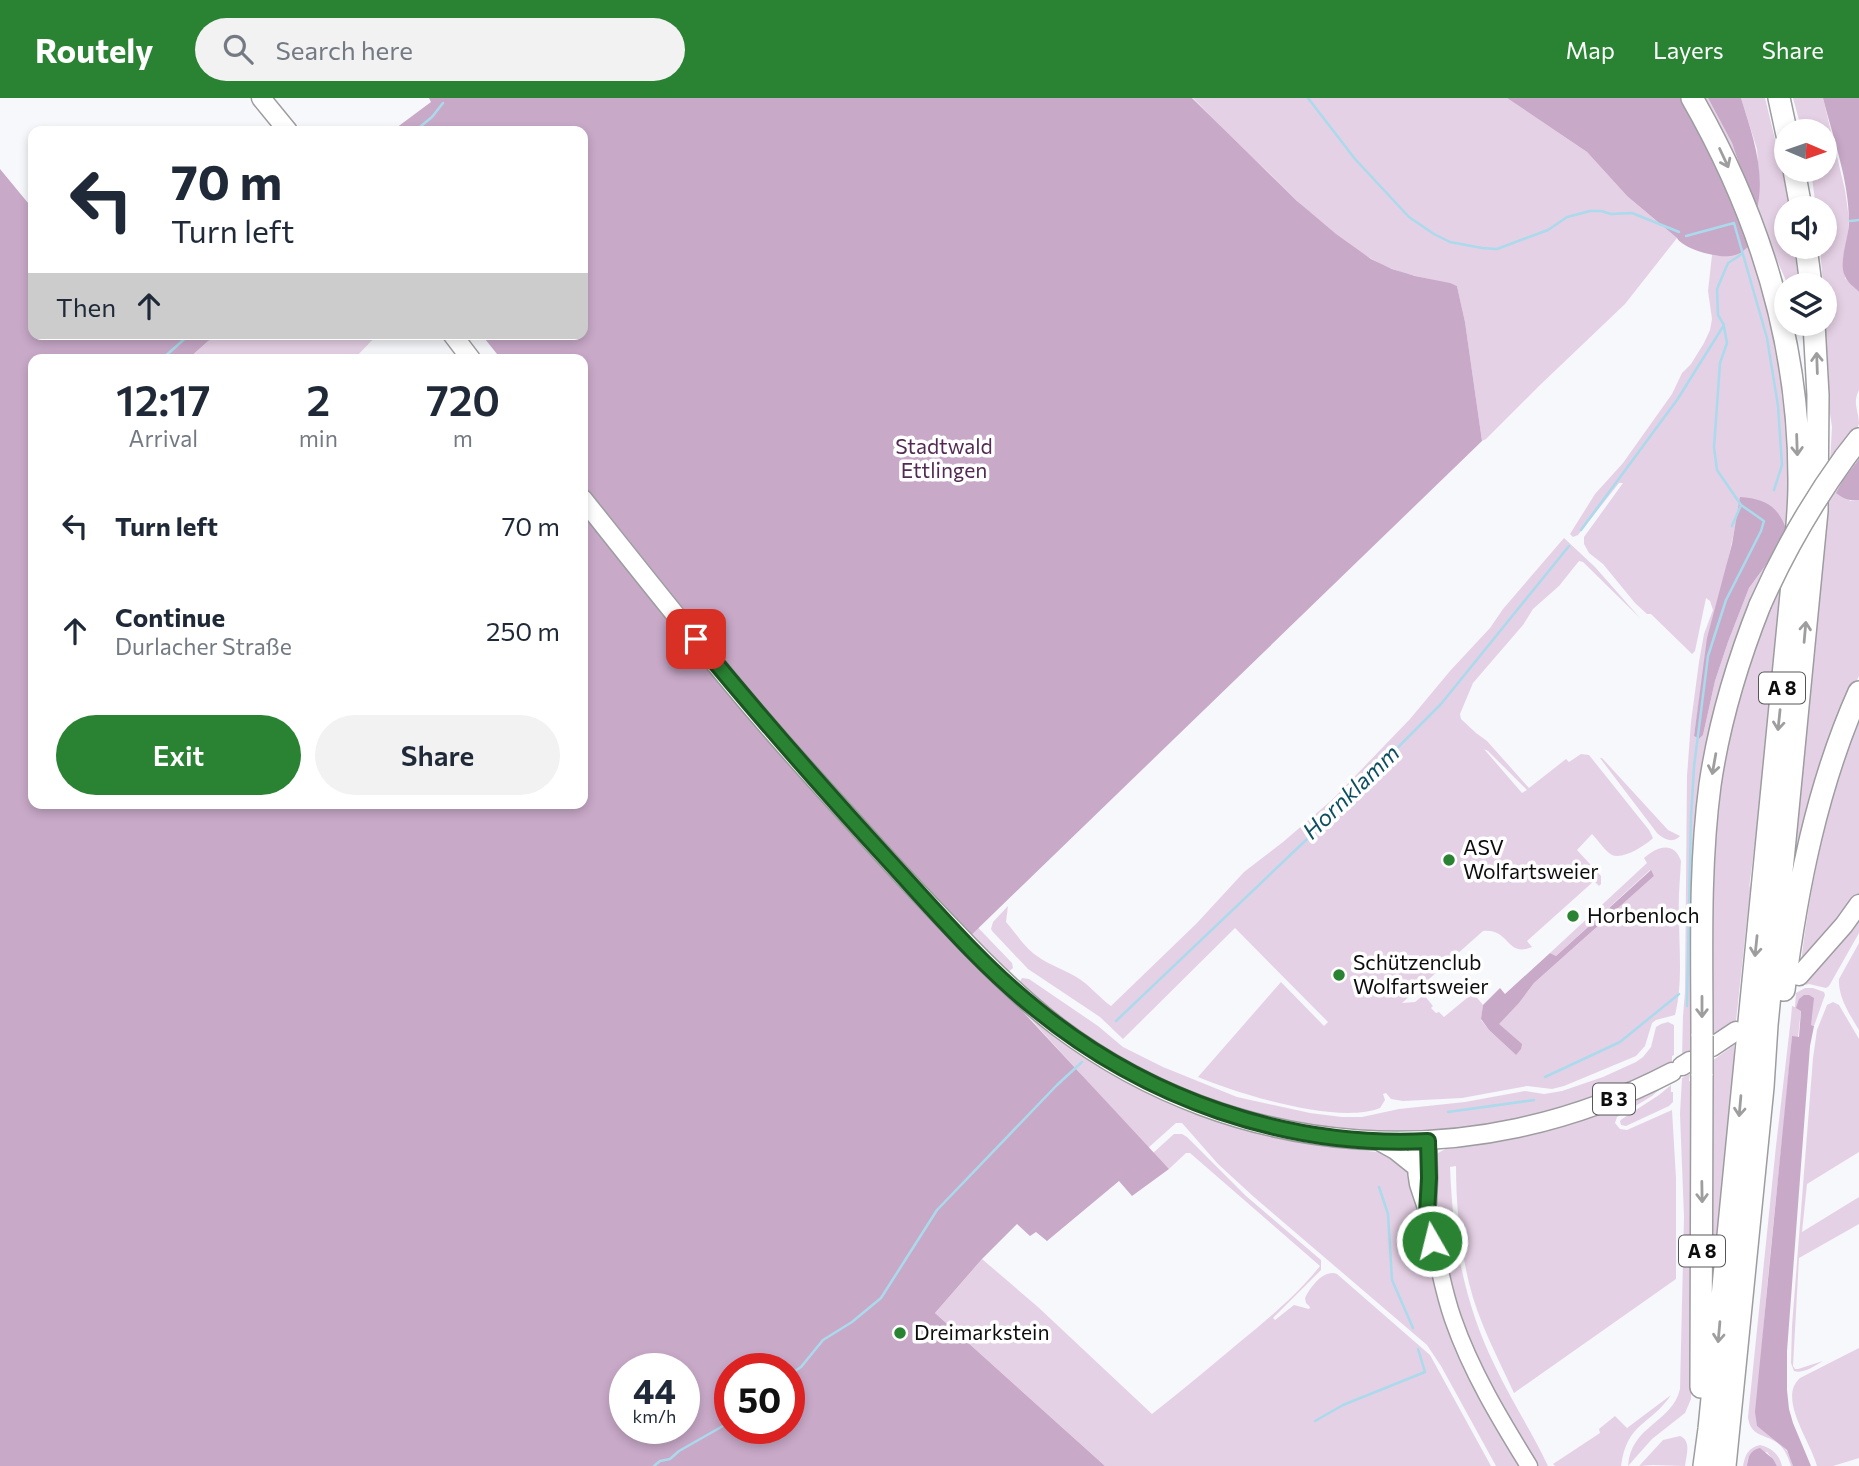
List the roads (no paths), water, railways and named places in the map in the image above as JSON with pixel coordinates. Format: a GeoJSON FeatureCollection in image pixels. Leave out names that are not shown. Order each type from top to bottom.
{"type":"FeatureCollection","features":[{"type":"Feature","properties":{"kind":"highway","name":"A 8"},"geometry":{"type":"LineString","coordinates":[[1692,98],[1740,192],[1763,250],[1774,287],[1786,334],[1792,376],[1799,484],[1793,575],[1711,1416],[1702,1466]]}},
{"type":"Feature","properties":{"kind":"highway"},"geometry":{"type":"LineString","coordinates":[[1779,98],[1784,119]]}},
{"type":"Feature","properties":{"kind":"highway","name":"A 8"},"geometry":{"type":"LineString","coordinates":[[1725,1466],[1817,512],[1818,395],[1815,336]]}},
{"type":"Feature","properties":{"kind":"highway","name":"A 8"},"geometry":{"type":"LineString","coordinates":[[1702,1466],[1698,1427],[1702,1313],[1687,1068],[1707,1041],[1703,880],[1710,785],[1730,690],[1760,605],[1793,537],[1824,486],[1859,439]]}},
{"type":"Feature","properties":{"kind":"highway","name":"A 8"},"geometry":{"type":"LineString","coordinates":[[1763,1087],[1780,1021],[1795,915],[1811,834],[1829,771],[1859,692]]}},
{"type":"Feature","properties":{"kind":"main road"},"geometry":{"type":"LineString","coordinates":[[261,98],[284,126]]}},
{"type":"Feature","properties":{"kind":"main road"},"geometry":{"type":"LineString","coordinates":[[457,340],[467,354]]}},
{"type":"Feature","properties":{"kind":"main road","name":"B 3"},"geometry":{"type":"LineString","coordinates":[[588,505],[759,716],[920,894],[1008,985],[1086,1047],[1151,1083],[1180,1097],[1228,1114],[1295,1132],[1377,1141],[1422,1141],[1481,1135],[1553,1120],[1687,1068]]}},
{"type":"Feature","properties":{"kind":"main road"},"geometry":{"type":"LineString","coordinates":[[1799,975],[1859,904]]}},
{"type":"Feature","properties":{"kind":"main road"},"geometry":{"type":"LineString","coordinates":[[1707,1041],[1736,1031]]}},
{"type":"Feature","properties":{"kind":"main road"},"geometry":{"type":"LineString","coordinates":[[1377,1141],[1416,1167]]}},
{"type":"Feature","properties":{"kind":"main road"},"geometry":{"type":"LineString","coordinates":[[1422,1141],[1416,1167],[1418,1186],[1448,1302],[1460,1337],[1484,1390],[1529,1466]]}},
{"type":"Feature","properties":{"kind":"main road"},"geometry":{"type":"LineString","coordinates":[[1422,1141],[1429,1178],[1427,1213]]}},
{"type":"Feature","properties":{"kind":"waterway"},"geometry":{"type":"LineString","coordinates":[[1308,98],[1355,159],[1409,217],[1450,242],[1497,249],[1548,230],[1567,217],[1590,211],[1632,213],[1679,232]]}},
{"type":"Feature","properties":{"kind":"waterway"},"geometry":{"type":"LineString","coordinates":[[421,126],[443,103]]}},
{"type":"Feature","properties":{"kind":"waterway"},"geometry":{"type":"LineString","coordinates":[[1850,221],[1859,220]]}},
{"type":"Feature","properties":{"kind":"waterway"},"geometry":{"type":"LineString","coordinates":[[1686,236],[1734,223],[1767,338],[1778,406],[1782,465],[1774,490]]}},
{"type":"Feature","properties":{"kind":"waterway","name":"Hornklamm"},"geometry":{"type":"LineString","coordinates":[[1581,530],[1677,400],[1724,325],[1718,315],[1717,289],[1728,263],[1742,254]]}},
{"type":"Feature","properties":{"kind":"waterway"},"geometry":{"type":"LineString","coordinates":[[1724,327],[1727,343],[1720,363],[1714,447],[1717,470],[1741,505],[1732,526]]}},
{"type":"Feature","properties":{"kind":"waterway"},"geometry":{"type":"LineString","coordinates":[[168,354],[183,340]]}},
{"type":"Feature","properties":{"kind":"waterway"},"geometry":{"type":"LineString","coordinates":[[1687,1006],[1694,767],[1708,656],[1726,600],[1764,521],[1741,505]]}},
{"type":"Feature","properties":{"kind":"waterway","name":"Hornklamm"},"geometry":{"type":"LineString","coordinates":[[1116,1021],[1305,841],[1441,704],[1569,546]]}},
{"type":"Feature","properties":{"kind":"waterway"},"geometry":{"type":"LineString","coordinates":[[1545,1077],[1620,1042],[1679,994]]}},
{"type":"Feature","properties":{"kind":"waterway","name":"Hornklamm"},"geometry":{"type":"LineString","coordinates":[[805,1362],[823,1340],[852,1322],[881,1298],[937,1210],[1082,1062]]}},
{"type":"Feature","properties":{"kind":"waterway"},"geometry":{"type":"LineString","coordinates":[[1448,1112],[1534,1100]]}},
{"type":"Feature","properties":{"kind":"waterway"},"geometry":{"type":"LineString","coordinates":[[1379,1187],[1388,1214],[1392,1280],[1413,1328]]}},
{"type":"Feature","properties":{"kind":"waterway"},"geometry":{"type":"LineString","coordinates":[[1315,1421],[1343,1405],[1425,1372],[1418,1349]]}},
{"type":"Feature","properties":{"kind":"waterway","name":"Hornklamm"},"geometry":{"type":"LineString","coordinates":[[654,1466],[714,1431]]}},
{"type":"Feature","properties":{"kind":"place","name":"ASV Wolfartsweier"},"geometry":{"type":"Point","coordinates":[1449,860]}},
{"type":"Feature","properties":{"kind":"place","name":"Horbenloch"},"geometry":{"type":"Point","coordinates":[1573,916]}},
{"type":"Feature","properties":{"kind":"place","name":"Schützenclub Wolfartsweier"},"geometry":{"type":"Point","coordinates":[1339,975]}},
{"type":"Feature","properties":{"kind":"place","name":"Dreimarkstein"},"geometry":{"type":"Point","coordinates":[900,1333]}},
{"type":"Feature","properties":{"kind":"park label","name":"Stadtwald Ettlingen"},"geometry":{"type":"Point","coordinates":[944,459]}}]}
